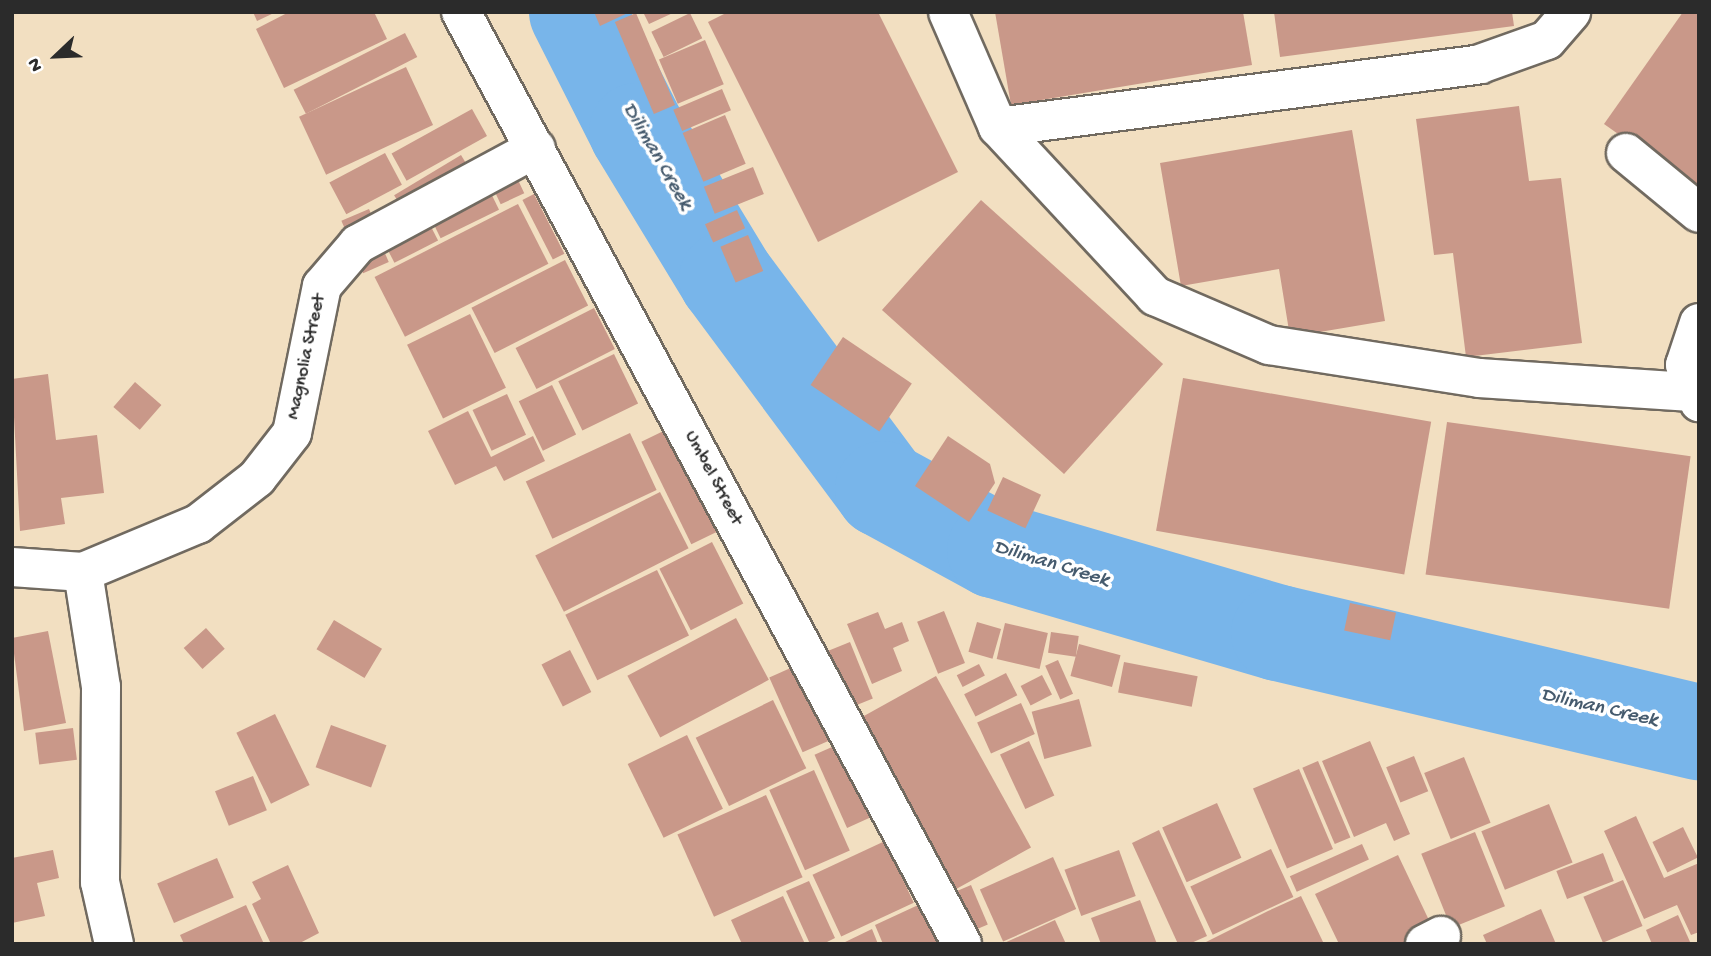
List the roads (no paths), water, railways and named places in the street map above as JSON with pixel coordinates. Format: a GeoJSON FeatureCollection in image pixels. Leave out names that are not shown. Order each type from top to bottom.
{"type":"FeatureCollection","features":[{"type":"Feature","properties":{"kind":"street","name":"Umbel Street"},"geometry":{"type":"LineString","coordinates":[[461,12],[962,944]]}},
{"type":"Feature","properties":{"kind":"street"},"geometry":{"type":"LineString","coordinates":[[948,12],[998,127],[1155,296],[1269,345],[1492,380],[1695,397],[1685,365],[1699,323]]}},
{"type":"Feature","properties":{"kind":"street"},"geometry":{"type":"LineString","coordinates":[[998,127],[1480,64],[1547,40],[1571,12]]}},
{"type":"Feature","properties":{"kind":"street","name":"Magnolia Street"},"geometry":{"type":"LineString","coordinates":[[83,572],[198,524],[257,478],[292,433],[322,286],[358,243],[536,148]]}},
{"type":"Feature","properties":{"kind":"street"},"geometry":{"type":"LineString","coordinates":[[1626,153],[1699,214]]}},
{"type":"Feature","properties":{"kind":"street"},"geometry":{"type":"LineString","coordinates":[[12,567],[83,572],[101,687],[100,882],[114,944]]}},
{"type":"Feature","properties":{"kind":"waterway","name":"Diliman Creek"},"geometry":{"type":"LineString","coordinates":[[577,12],[637,131],[727,279],[883,489],[995,550],[1279,633],[1699,732]]}}]}
